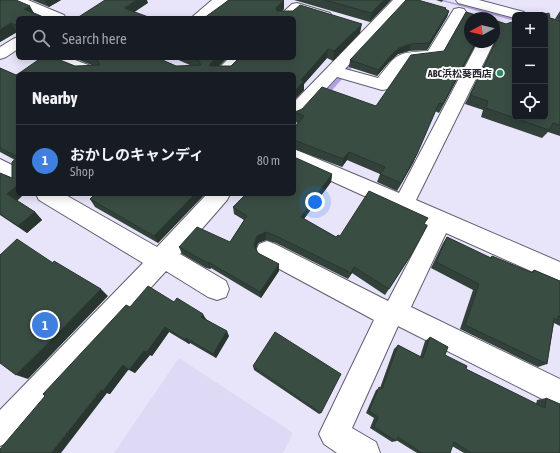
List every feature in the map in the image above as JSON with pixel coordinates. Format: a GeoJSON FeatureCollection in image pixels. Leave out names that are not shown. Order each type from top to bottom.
{"type":"FeatureCollection","features":[{"type":"Feature","properties":{"kind":"street"},"geometry":{"type":"LineString","coordinates":[[16,0],[54,16]]}},
{"type":"Feature","properties":{"kind":"street"},"geometry":{"type":"LineString","coordinates":[[201,16],[221,0]]}},
{"type":"Feature","properties":{"kind":"street"},"geometry":{"type":"LineString","coordinates":[[296,111],[340,73],[366,28],[401,0]]}},
{"type":"Feature","properties":{"kind":"street"},"geometry":{"type":"LineString","coordinates":[[282,2],[338,20]]}},
{"type":"Feature","properties":{"kind":"street"},"geometry":{"type":"LineString","coordinates":[[286,16],[297,7]]}},
{"type":"Feature","properties":{"kind":"street"},"geometry":{"type":"LineString","coordinates":[[340,73],[382,85],[402,60],[407,57],[433,56],[460,10],[512,14]]}},
{"type":"Feature","properties":{"kind":"street"},"geometry":{"type":"LineString","coordinates":[[0,34],[16,41]]}},
{"type":"Feature","properties":{"kind":"street"},"geometry":{"type":"LineString","coordinates":[[0,54],[16,43]]}},
{"type":"Feature","properties":{"kind":"street"},"geometry":{"type":"LineString","coordinates":[[404,204],[483,48]]}},
{"type":"Feature","properties":{"kind":"street"},"geometry":{"type":"LineString","coordinates":[[61,60],[90,72]]}},
{"type":"Feature","properties":{"kind":"street"},"geometry":{"type":"LineString","coordinates":[[223,72],[237,60]]}},
{"type":"Feature","properties":{"kind":"street"},"geometry":{"type":"LineString","coordinates":[[296,157],[560,273]]}},
{"type":"Feature","properties":{"kind":"street"},"geometry":{"type":"LineString","coordinates":[[0,167],[16,176]]}},
{"type":"Feature","properties":{"kind":"street"},"geometry":{"type":"LineString","coordinates":[[50,196],[217,289]]}},
{"type":"Feature","properties":{"kind":"street"},"geometry":{"type":"LineString","coordinates":[[0,431],[162,259],[218,196]]}},
{"type":"Feature","properties":{"kind":"street"},"geometry":{"type":"LineString","coordinates":[[365,453],[334,434],[393,313],[441,221]]}},
{"type":"Feature","properties":{"kind":"street"},"geometry":{"type":"LineString","coordinates":[[267,251],[560,394]]}},
{"type":"Feature","properties":{"kind":"shaded area"},"geometry":{"type":"Polygon","coordinates":[[[179,358],[293,433],[283,453],[114,453],[179,358]]]}},
{"type":"Feature","properties":{"kind":"building"},"geometry":{"type":"Polygon","coordinates":[[[0,0],[16,0],[30,6],[24,9],[40,16],[16,16],[16,25],[11,23],[0,30],[0,0]]]}},
{"type":"Feature","properties":{"kind":"building"},"geometry":{"type":"Polygon","coordinates":[[[105,0],[136,0],[124,8],[146,16],[80,16],[105,0]]]}},
{"type":"Feature","properties":{"kind":"building"},"geometry":{"type":"Polygon","coordinates":[[[229,0],[284,0],[276,8],[277,11],[293,11],[300,5],[362,24],[334,51],[328,49],[301,80],[304,81],[296,90],[296,72],[21,72],[38,60],[60,60],[75,66],[100,65],[97,60],[162,60],[176,66],[201,65],[198,60],[214,60],[210,66],[231,66],[237,60],[296,60],[296,16],[207,16],[229,0]]]}},
{"type":"Feature","properties":{"kind":"building"},"geometry":{"type":"Polygon","coordinates":[[[325,0],[384,0],[371,13],[325,0]]]}},
{"type":"Feature","properties":{"kind":"building"},"geometry":{"type":"Polygon","coordinates":[[[406,0],[418,0],[446,8],[445,9],[449,11],[429,43],[411,44],[399,48],[390,56],[379,70],[350,60],[406,0]]]}},
{"type":"Feature","properties":{"kind":"building","name":"ABC浜松葵西店"},"geometry":{"type":"Polygon","coordinates":[[[548,13],[550,18],[560,21],[560,125],[553,123],[549,130],[520,120],[548,120],[548,13]]]}},
{"type":"Feature","properties":{"kind":"building"},"geometry":{"type":"Polygon","coordinates":[[[464,16],[464,48],[473,48],[443,104],[439,103],[417,154],[401,183],[380,174],[385,167],[349,152],[343,159],[296,141],[296,126],[304,116],[296,112],[302,109],[322,87],[376,106],[411,55],[444,51],[464,16]]]}},
{"type":"Feature","properties":{"kind":"building","name":"ABC浜松葵西店"},"geometry":{"type":"Polygon","coordinates":[[[500,22],[506,24],[512,22],[512,117],[486,108],[488,101],[470,95],[493,48],[500,48],[500,22]]]}},
{"type":"Feature","properties":{"kind":"building"},"geometry":{"type":"Polygon","coordinates":[[[0,68],[16,75],[16,156],[0,148],[0,68]]]}},
{"type":"Feature","properties":{"kind":"building"},"geometry":{"type":"Polygon","coordinates":[[[296,158],[332,174],[301,217],[336,237],[338,235],[340,236],[369,191],[428,218],[424,224],[427,226],[411,255],[389,289],[354,267],[351,273],[266,232],[257,236],[254,245],[258,253],[279,264],[260,292],[179,247],[197,227],[230,242],[247,216],[233,207],[244,196],[296,196],[296,158]]]}},
{"type":"Feature","properties":{"kind":"building"},"geometry":{"type":"Polygon","coordinates":[[[16,159],[16,187],[7,194],[35,212],[18,226],[0,214],[0,173],[12,178],[12,162],[16,159]]]}},
{"type":"Feature","properties":{"kind":"building"},"geometry":{"type":"Polygon","coordinates":[[[93,196],[193,196],[154,236],[90,199],[93,196]]]}},
{"type":"Feature","properties":{"kind":"building"},"geometry":{"type":"Polygon","coordinates":[[[447,237],[491,258],[492,256],[533,273],[534,270],[560,281],[560,317],[558,316],[558,320],[554,318],[547,364],[465,325],[479,284],[436,262],[447,237]]]}},
{"type":"Feature","properties":{"kind":"building"},"geometry":{"type":"Polygon","coordinates":[[[17,239],[53,263],[54,261],[101,289],[16,375],[0,363],[0,255],[17,239]]]}},
{"type":"Feature","properties":{"kind":"building"},"geometry":{"type":"Polygon","coordinates":[[[148,286],[174,302],[177,298],[203,314],[201,317],[227,331],[213,354],[186,338],[185,340],[165,327],[147,352],[144,351],[129,370],[123,365],[51,453],[0,453],[0,449],[45,396],[43,394],[126,305],[130,307],[148,286]]]}},
{"type":"Feature","properties":{"kind":"building"},"geometry":{"type":"Polygon","coordinates":[[[275,332],[341,374],[321,413],[253,366],[275,332]]]}},
{"type":"Feature","properties":{"kind":"building"},"geometry":{"type":"Polygon","coordinates":[[[430,337],[448,347],[445,355],[467,366],[466,369],[545,408],[546,398],[560,404],[560,453],[471,453],[454,442],[450,453],[422,453],[398,437],[396,441],[374,427],[378,417],[369,411],[379,387],[382,389],[398,345],[423,358],[430,337]]]}},
{"type":"Feature","properties":{"kind":"waterway"},"geometry":{"type":"LineString","coordinates":[[440,0],[512,19]]}},
{"type":"Feature","properties":{"kind":"waterway"},"geometry":{"type":"LineString","coordinates":[[324,96],[356,61]]}},
{"type":"Feature","properties":{"kind":"waterway"},"geometry":{"type":"LineString","coordinates":[[296,126],[304,117]]}},
{"type":"Feature","properties":{"kind":"place","name":"ABC浜松葵西店"},"geometry":{"type":"Point","coordinates":[500,73]}},
{"type":"Feature","properties":{"kind":"place","name":"おかしのキャンディ"},"geometry":{"type":"Point","coordinates":[45,325]}}]}
